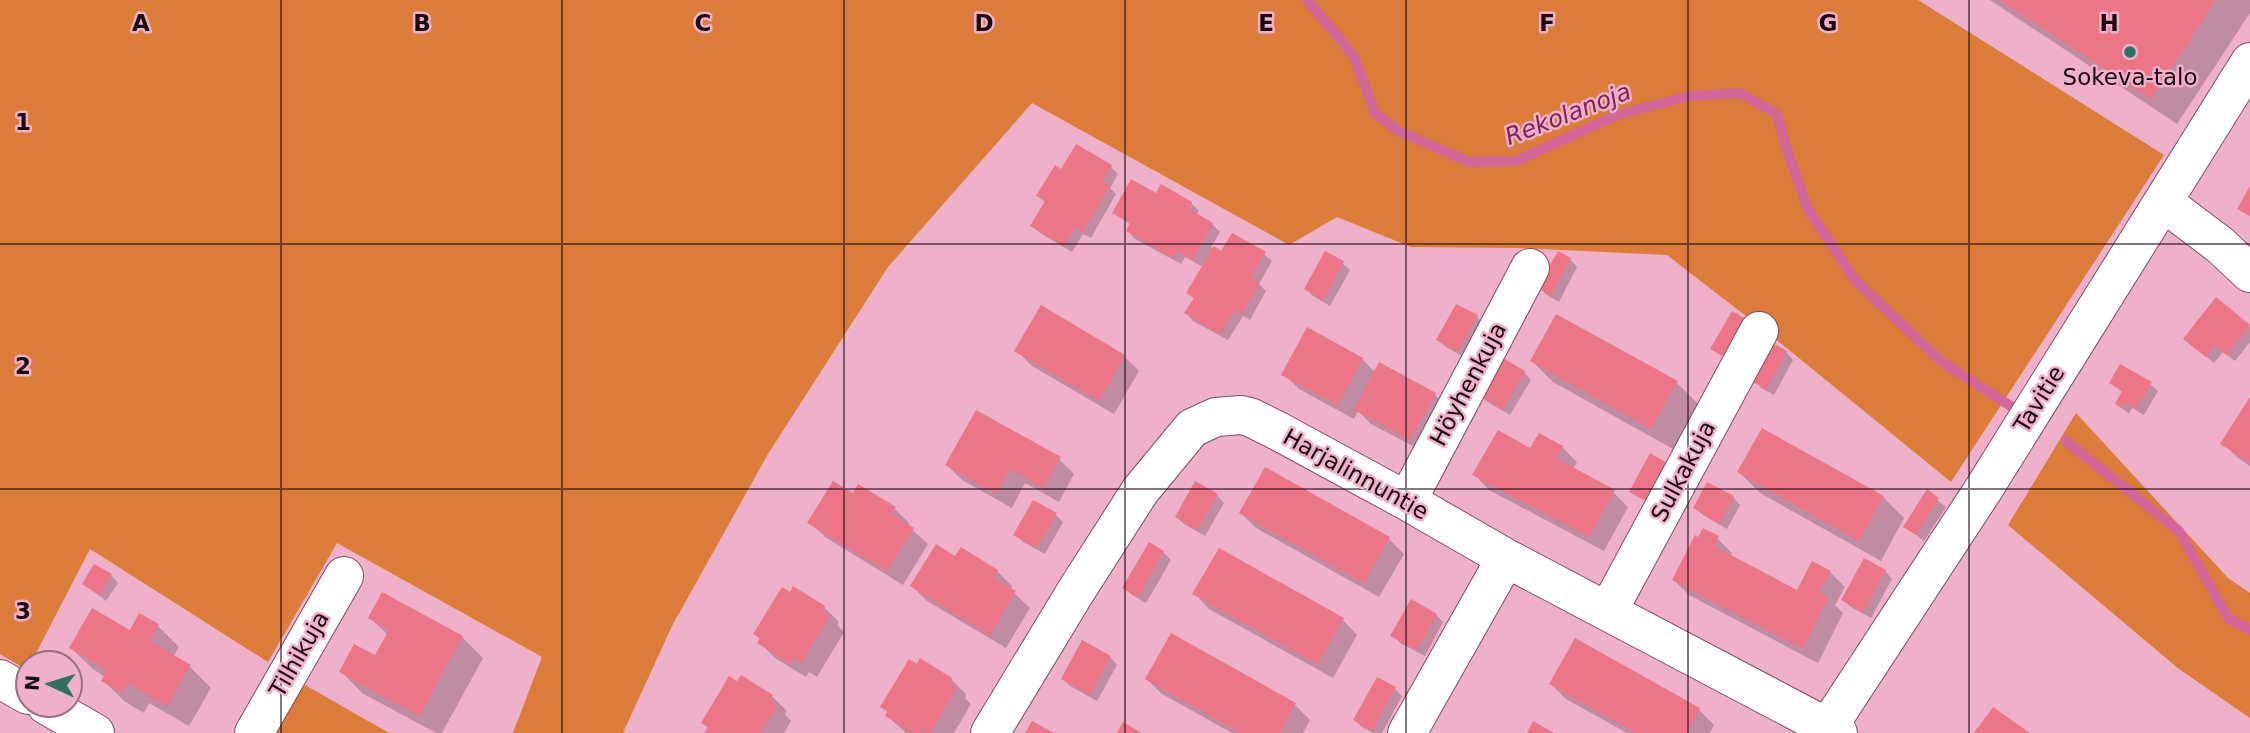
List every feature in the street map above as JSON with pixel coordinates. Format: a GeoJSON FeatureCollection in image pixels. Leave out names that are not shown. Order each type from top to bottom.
{"type":"FeatureCollection","features":[{"type":"Feature","properties":{"kind":"street","name":"Tavitie"},"geometry":{"type":"LineString","coordinates":[[1830,731],[2250,62]]}},
{"type":"Feature","properties":{"kind":"street"},"geometry":{"type":"LineString","coordinates":[[2163,202],[2220,245],[2250,273]]}},
{"type":"Feature","properties":{"kind":"street","name":"Höyhenkuja"},"geometry":{"type":"LineString","coordinates":[[1407,501],[1530,268]]}},
{"type":"Feature","properties":{"kind":"street","name":"Sulkakuja"},"geometry":{"type":"LineString","coordinates":[[1608,611],[1759,331]]}},
{"type":"Feature","properties":{"kind":"street","name":"Harjalinnuntie"},"geometry":{"type":"LineString","coordinates":[[990,733],[1138,494],[1192,428],[1216,416],[1241,415],[1250,417],[1407,501],[1506,558],[1830,731]]}},
{"type":"Feature","properties":{"kind":"street"},"geometry":{"type":"LineString","coordinates":[[1407,733],[1506,558]]}},
{"type":"Feature","properties":{"kind":"street","name":"Tilhikuja"},"geometry":{"type":"LineString","coordinates":[[254,733],[344,576]]}},
{"type":"Feature","properties":{"kind":"street"},"geometry":{"type":"LineString","coordinates":[[70,719],[95,733]]}},
{"type":"Feature","properties":{"kind":"shaded area"},"geometry":{"type":"Polygon","coordinates":[[[0,0],[1918,0],[2164,155],[1951,482],[1773,337],[1667,255],[1516,248],[1411,247],[1337,217],[1289,245],[1032,103],[888,267],[768,454],[672,626],[623,733],[513,733],[542,657],[337,543],[268,662],[90,549],[38,649],[14,649],[14,662],[0,654],[0,0]]]}},
{"type":"Feature","properties":{"kind":"shaded area"},"geometry":{"type":"Polygon","coordinates":[[[2076,413],[2228,578],[2250,593],[2250,718],[2179,669],[2008,525],[2076,413]]]}},
{"type":"Feature","properties":{"kind":"shaded area"},"geometry":{"type":"Polygon","coordinates":[[[305,685],[389,733],[273,733],[305,685]]]}},
{"type":"Feature","properties":{"kind":"building","name":"Sokeva-talo"},"geometry":{"type":"Polygon","coordinates":[[[2000,0],[2216,0],[2151,99],[2000,0]]]}},
{"type":"Feature","properties":{"kind":"building"},"geometry":{"type":"Polygon","coordinates":[[[1076,144],[1112,165],[1103,181],[1110,185],[1083,232],[1075,228],[1064,246],[1030,226],[1045,201],[1036,196],[1055,165],[1061,169],[1076,144]]]}},
{"type":"Feature","properties":{"kind":"building"},"geometry":{"type":"Polygon","coordinates":[[[1131,179],[1156,193],[1161,184],[1192,202],[1189,209],[1213,223],[1193,260],[1177,251],[1173,258],[1126,231],[1130,223],[1112,213],[1131,179]]]}},
{"type":"Feature","properties":{"kind":"building"},"geometry":{"type":"Polygon","coordinates":[[[2250,186],[2250,216],[2237,209],[2250,186]]]}},
{"type":"Feature","properties":{"kind":"building"},"geometry":{"type":"Polygon","coordinates":[[[1232,233],[1266,252],[1251,277],[1260,283],[1242,314],[1235,310],[1220,334],[1184,313],[1194,298],[1186,293],[1214,246],[1221,251],[1232,233]]]}},
{"type":"Feature","properties":{"kind":"building"},"geometry":{"type":"Polygon","coordinates":[[[1325,251],[1344,261],[1323,300],[1304,289],[1325,251]]]}},
{"type":"Feature","properties":{"kind":"building"},"geometry":{"type":"Polygon","coordinates":[[[1558,251],[1571,258],[1551,296],[1537,288],[1558,251]]]}},
{"type":"Feature","properties":{"kind":"building"},"geometry":{"type":"Polygon","coordinates":[[[2216,297],[2250,325],[2227,355],[2214,346],[2206,357],[2183,339],[2216,297]]]}},
{"type":"Feature","properties":{"kind":"building"},"geometry":{"type":"Polygon","coordinates":[[[1456,304],[1478,315],[1458,352],[1436,340],[1456,304]]]}},
{"type":"Feature","properties":{"kind":"building"},"geometry":{"type":"Polygon","coordinates":[[[1041,305],[1125,355],[1099,401],[1014,351],[1041,305]]]}},
{"type":"Feature","properties":{"kind":"building"},"geometry":{"type":"Polygon","coordinates":[[[1732,311],[1746,319],[1724,357],[1710,349],[1732,311]]]}},
{"type":"Feature","properties":{"kind":"building"},"geometry":{"type":"Polygon","coordinates":[[[1556,314],[1678,381],[1651,429],[1530,361],[1556,314]]]}},
{"type":"Feature","properties":{"kind":"building"},"geometry":{"type":"Polygon","coordinates":[[[1307,327],[1363,358],[1338,405],[1281,375],[1307,327]]]}},
{"type":"Feature","properties":{"kind":"building"},"geometry":{"type":"Polygon","coordinates":[[[1772,343],[1787,351],[1766,389],[1751,381],[1772,343]]]}},
{"type":"Feature","properties":{"kind":"building"},"geometry":{"type":"Polygon","coordinates":[[[1501,357],[1525,371],[1503,409],[1479,396],[1501,357]]]}},
{"type":"Feature","properties":{"kind":"building"},"geometry":{"type":"Polygon","coordinates":[[[1379,362],[1436,393],[1410,440],[1354,410],[1379,362]]]}},
{"type":"Feature","properties":{"kind":"building"},"geometry":{"type":"Polygon","coordinates":[[[2120,364],[2152,382],[2136,409],[2125,402],[2121,408],[2115,404],[2122,391],[2109,383],[2120,364]]]}},
{"type":"Feature","properties":{"kind":"building"},"geometry":{"type":"Polygon","coordinates":[[[2250,397],[2250,462],[2220,444],[2250,397]]]}},
{"type":"Feature","properties":{"kind":"building"},"geometry":{"type":"Polygon","coordinates":[[[976,410],[1061,457],[1043,488],[1010,469],[996,494],[945,465],[976,410]]]}},
{"type":"Feature","properties":{"kind":"building"},"geometry":{"type":"Polygon","coordinates":[[[1762,428],[1884,496],[1859,541],[1737,472],[1762,428]]]}},
{"type":"Feature","properties":{"kind":"building"},"geometry":{"type":"Polygon","coordinates":[[[1498,430],[1530,448],[1539,433],[1563,446],[1556,458],[1615,490],[1589,537],[1472,475],[1498,430]]]}},
{"type":"Feature","properties":{"kind":"building"},"geometry":{"type":"Polygon","coordinates":[[[1650,453],[1667,463],[1646,501],[1629,492],[1650,453]]]}},
{"type":"Feature","properties":{"kind":"building"},"geometry":{"type":"Polygon","coordinates":[[[1265,467],[1390,537],[1364,583],[1239,513],[1265,467]]]}},
{"type":"Feature","properties":{"kind":"building"},"geometry":{"type":"Polygon","coordinates":[[[833,481],[853,493],[858,484],[896,507],[891,514],[914,528],[887,571],[807,523],[833,481]]]}},
{"type":"Feature","properties":{"kind":"building"},"geometry":{"type":"Polygon","coordinates":[[[1195,481],[1218,494],[1197,530],[1175,517],[1195,481]]]}},
{"type":"Feature","properties":{"kind":"building"},"geometry":{"type":"Polygon","coordinates":[[[1707,482],[1734,496],[1719,523],[1693,508],[1707,482]]]}},
{"type":"Feature","properties":{"kind":"building"},"geometry":{"type":"Polygon","coordinates":[[[1927,489],[1939,498],[1916,535],[1903,527],[1927,489]]]}},
{"type":"Feature","properties":{"kind":"building"},"geometry":{"type":"Polygon","coordinates":[[[1033,500],[1057,513],[1037,548],[1013,535],[1033,500]]]}},
{"type":"Feature","properties":{"kind":"building"},"geometry":{"type":"Polygon","coordinates":[[[1703,528],[1719,536],[1714,546],[1797,590],[1812,561],[1831,571],[1819,592],[1829,597],[1803,649],[1672,580],[1695,535],[1698,537],[1703,528]]]}},
{"type":"Feature","properties":{"kind":"building"},"geometry":{"type":"Polygon","coordinates":[[[1149,542],[1164,551],[1138,597],[1122,588],[1149,542]]]}},
{"type":"Feature","properties":{"kind":"building"},"geometry":{"type":"Polygon","coordinates":[[[936,544],[955,556],[961,547],[998,570],[994,578],[1016,591],[990,635],[910,586],[936,544]]]}},
{"type":"Feature","properties":{"kind":"building"},"geometry":{"type":"Polygon","coordinates":[[[1219,548],[1344,618],[1318,664],[1192,594],[1219,548]]]}},
{"type":"Feature","properties":{"kind":"building"},"geometry":{"type":"Polygon","coordinates":[[[1864,558],[1886,570],[1863,612],[1841,600],[1864,558]]]}},
{"type":"Feature","properties":{"kind":"building"},"geometry":{"type":"Polygon","coordinates":[[[94,564],[112,574],[99,595],[82,584],[94,564]]]}},
{"type":"Feature","properties":{"kind":"building"},"geometry":{"type":"Polygon","coordinates":[[[793,586],[825,606],[823,611],[830,616],[802,663],[794,658],[791,664],[757,643],[760,638],[753,634],[782,587],[790,592],[793,586]]]}},
{"type":"Feature","properties":{"kind":"building"},"geometry":{"type":"Polygon","coordinates":[[[382,592],[463,636],[419,716],[339,672],[354,644],[375,655],[389,630],[368,618],[382,592]]]}},
{"type":"Feature","properties":{"kind":"building"},"geometry":{"type":"Polygon","coordinates":[[[1411,599],[1437,614],[1417,650],[1390,636],[1411,599]]]}},
{"type":"Feature","properties":{"kind":"building"},"geometry":{"type":"Polygon","coordinates":[[[92,608],[130,630],[139,613],[159,624],[150,641],[191,665],[167,706],[128,683],[122,693],[101,681],[107,670],[84,657],[84,649],[69,648],[92,608]]]}},
{"type":"Feature","properties":{"kind":"building"},"geometry":{"type":"Polygon","coordinates":[[[1171,633],[1296,703],[1280,733],[1241,733],[1145,679],[1171,633]]]}},
{"type":"Feature","properties":{"kind":"building"},"geometry":{"type":"Polygon","coordinates":[[[1575,638],[1700,708],[1687,733],[1636,733],[1549,684],[1575,638]]]}},
{"type":"Feature","properties":{"kind":"building"},"geometry":{"type":"Polygon","coordinates":[[[1082,640],[1111,656],[1090,695],[1061,679],[1082,640]]]}},
{"type":"Feature","properties":{"kind":"building"},"geometry":{"type":"Polygon","coordinates":[[[920,658],[952,678],[950,683],[957,688],[930,733],[913,733],[885,716],[887,711],[880,707],[909,659],[917,664],[920,658]]]}},
{"type":"Feature","properties":{"kind":"building"},"geometry":{"type":"Polygon","coordinates":[[[741,675],[773,695],[769,700],[778,705],[761,733],[704,733],[708,727],[701,723],[729,676],[737,681],[741,675]]]}},
{"type":"Feature","properties":{"kind":"building"},"geometry":{"type":"Polygon","coordinates":[[[1377,677],[1396,687],[1372,731],[1353,720],[1377,677]]]}},
{"type":"Feature","properties":{"kind":"building"},"geometry":{"type":"Polygon","coordinates":[[[1993,707],[2030,733],[1974,733],[1993,707]]]}},
{"type":"Feature","properties":{"kind":"building"},"geometry":{"type":"Polygon","coordinates":[[[1032,721],[1054,733],[1025,733],[1032,721]]]}},
{"type":"Feature","properties":{"kind":"building"},"geometry":{"type":"Polygon","coordinates":[[[1533,721],[1554,733],[1527,733],[1533,721]]]}},
{"type":"Feature","properties":{"kind":"building"},"geometry":{"type":"Polygon","coordinates":[[[1123,722],[1142,733],[1117,733],[1123,722]]]}},
{"type":"Feature","properties":{"kind":"waterway","name":"Rekolanoja"},"geometry":{"type":"LineString","coordinates":[[1307,0],[1354,56],[1375,113],[1397,130],[1469,162],[1516,161],[1617,115],[1689,96],[1740,93],[1777,114],[1808,209],[1855,280],[1942,362],[2014,408]]}},
{"type":"Feature","properties":{"kind":"waterway","name":"Rekolanoja"},"geometry":{"type":"LineString","coordinates":[[2066,441],[2179,531],[2228,618],[2250,630]]}},
{"type":"Feature","properties":{"kind":"place","name":"Sokeva-talo"},"geometry":{"type":"Point","coordinates":[2130,52]}}]}
